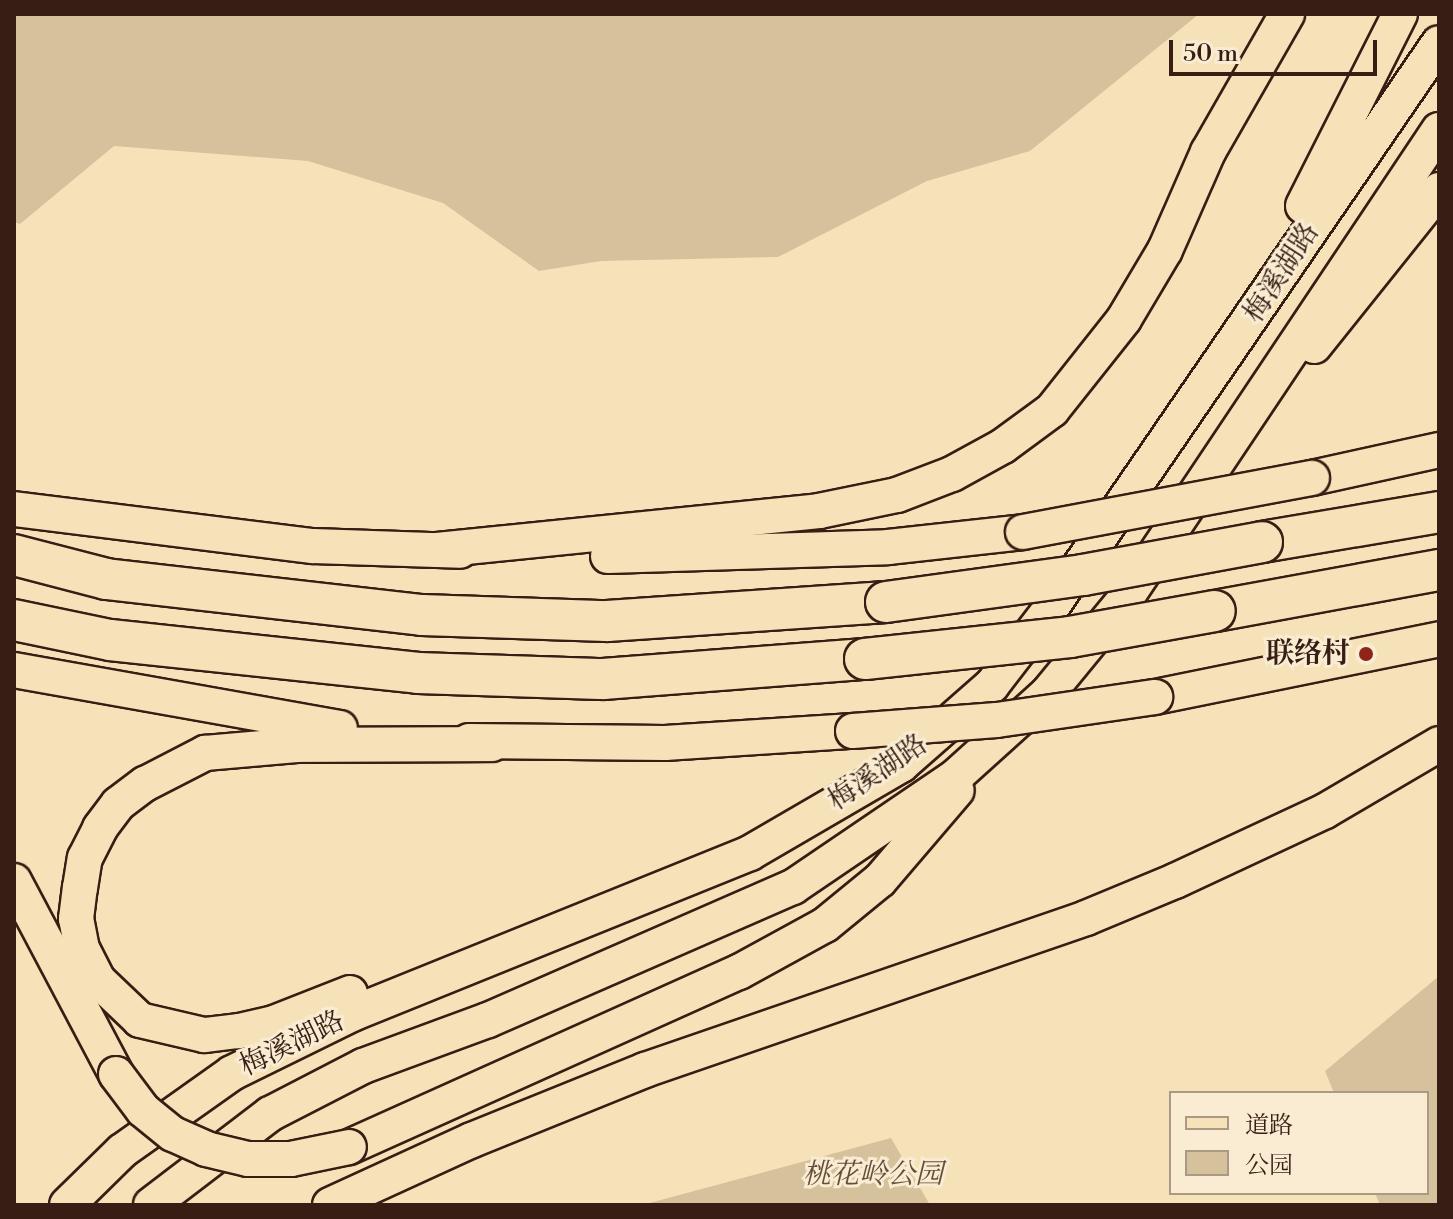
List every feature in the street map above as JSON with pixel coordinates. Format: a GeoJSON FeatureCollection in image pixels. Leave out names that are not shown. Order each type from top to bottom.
{"type":"FeatureCollection","features":[{"type":"Feature","properties":{"kind":"highway"},"geometry":{"type":"LineString","coordinates":[[14,555],[106,579],[422,615],[607,621],[886,602],[1083,575],[1439,512]]}},
{"type":"Feature","properties":{"kind":"highway"},"geometry":{"type":"LineString","coordinates":[[14,620],[155,646],[418,673],[603,679],[734,673],[1070,637],[1439,570]]}},
{"type":"Feature","properties":{"kind":"main road"},"geometry":{"type":"LineString","coordinates":[[437,550],[819,511],[897,495],[952,474],[1003,446],[1052,410],[1124,319],[1165,250],[1208,152],[1287,14]]}},
{"type":"Feature","properties":{"kind":"main road"},"geometry":{"type":"LineString","coordinates":[[1216,373],[1400,14]]}},
{"type":"Feature","properties":{"kind":"main road","name":"梅溪湖路"},"geometry":{"type":"LineString","coordinates":[[67,1205],[122,1151],[232,1073],[354,1013],[750,853],[901,765],[992,685],[1216,373],[1439,43]]}},
{"type":"Feature","properties":{"kind":"main road","name":"梅溪湖路"},"geometry":{"type":"LineString","coordinates":[[151,1205],[270,1114],[363,1066],[488,1020],[793,887],[869,840],[991,745],[1048,693],[1126,598],[1439,130]]}},
{"type":"Feature","properties":{"kind":"main road"},"geometry":{"type":"LineString","coordinates":[[1227,446],[1364,289],[1439,190]]}},
{"type":"Feature","properties":{"kind":"main road"},"geometry":{"type":"LineString","coordinates":[[14,509],[313,546],[655,556],[888,547],[1023,532],[1312,478],[1439,450]]}},
{"type":"Feature","properties":{"kind":"main road"},"geometry":{"type":"LineString","coordinates":[[750,853],[488,941],[274,1023],[204,1035],[150,1024],[116,1001],[98,980],[82,949],[76,919],[85,858],[118,804],[179,762],[233,749],[665,743],[997,720],[1155,697],[1439,639]]}},
{"type":"Feature","properties":{"kind":"main road"},"geometry":{"type":"LineString","coordinates":[[14,670],[311,725],[492,744]]}},
{"type":"Feature","properties":{"kind":"main road"},"geometry":{"type":"LineString","coordinates":[[330,1205],[472,1140],[645,1070],[1086,918],[1175,881],[1325,811],[1439,744]]}},
{"type":"Feature","properties":{"kind":"main road"},"geometry":{"type":"LineString","coordinates":[[14,881],[116,1074],[153,1118],[173,1134],[206,1149],[248,1159],[291,1159],[349,1147],[739,972],[825,925],[880,880],[991,745]]}},
{"type":"Feature","properties":{"kind":"green space"},"geometry":{"type":"Polygon","coordinates":[[[14,14],[1199,14],[1030,151],[927,181],[778,257],[601,261],[539,271],[443,203],[308,161],[114,146],[20,224],[14,222],[14,14]]]}},
{"type":"Feature","properties":{"kind":"green space"},"geometry":{"type":"Polygon","coordinates":[[[1439,976],[1439,1205],[1380,1205],[1376,1195],[1429,1195],[1429,1091],[1333,1091],[1325,1071],[1439,976]]]}},
{"type":"Feature","properties":{"kind":"green space","name":"桃花岭公园"},"geometry":{"type":"Polygon","coordinates":[[[891,1138],[930,1205],[642,1205],[891,1138]]]}},
{"type":"Feature","properties":{"kind":"place","name":"联络村"},"geometry":{"type":"Point","coordinates":[1366,654]}}]}
